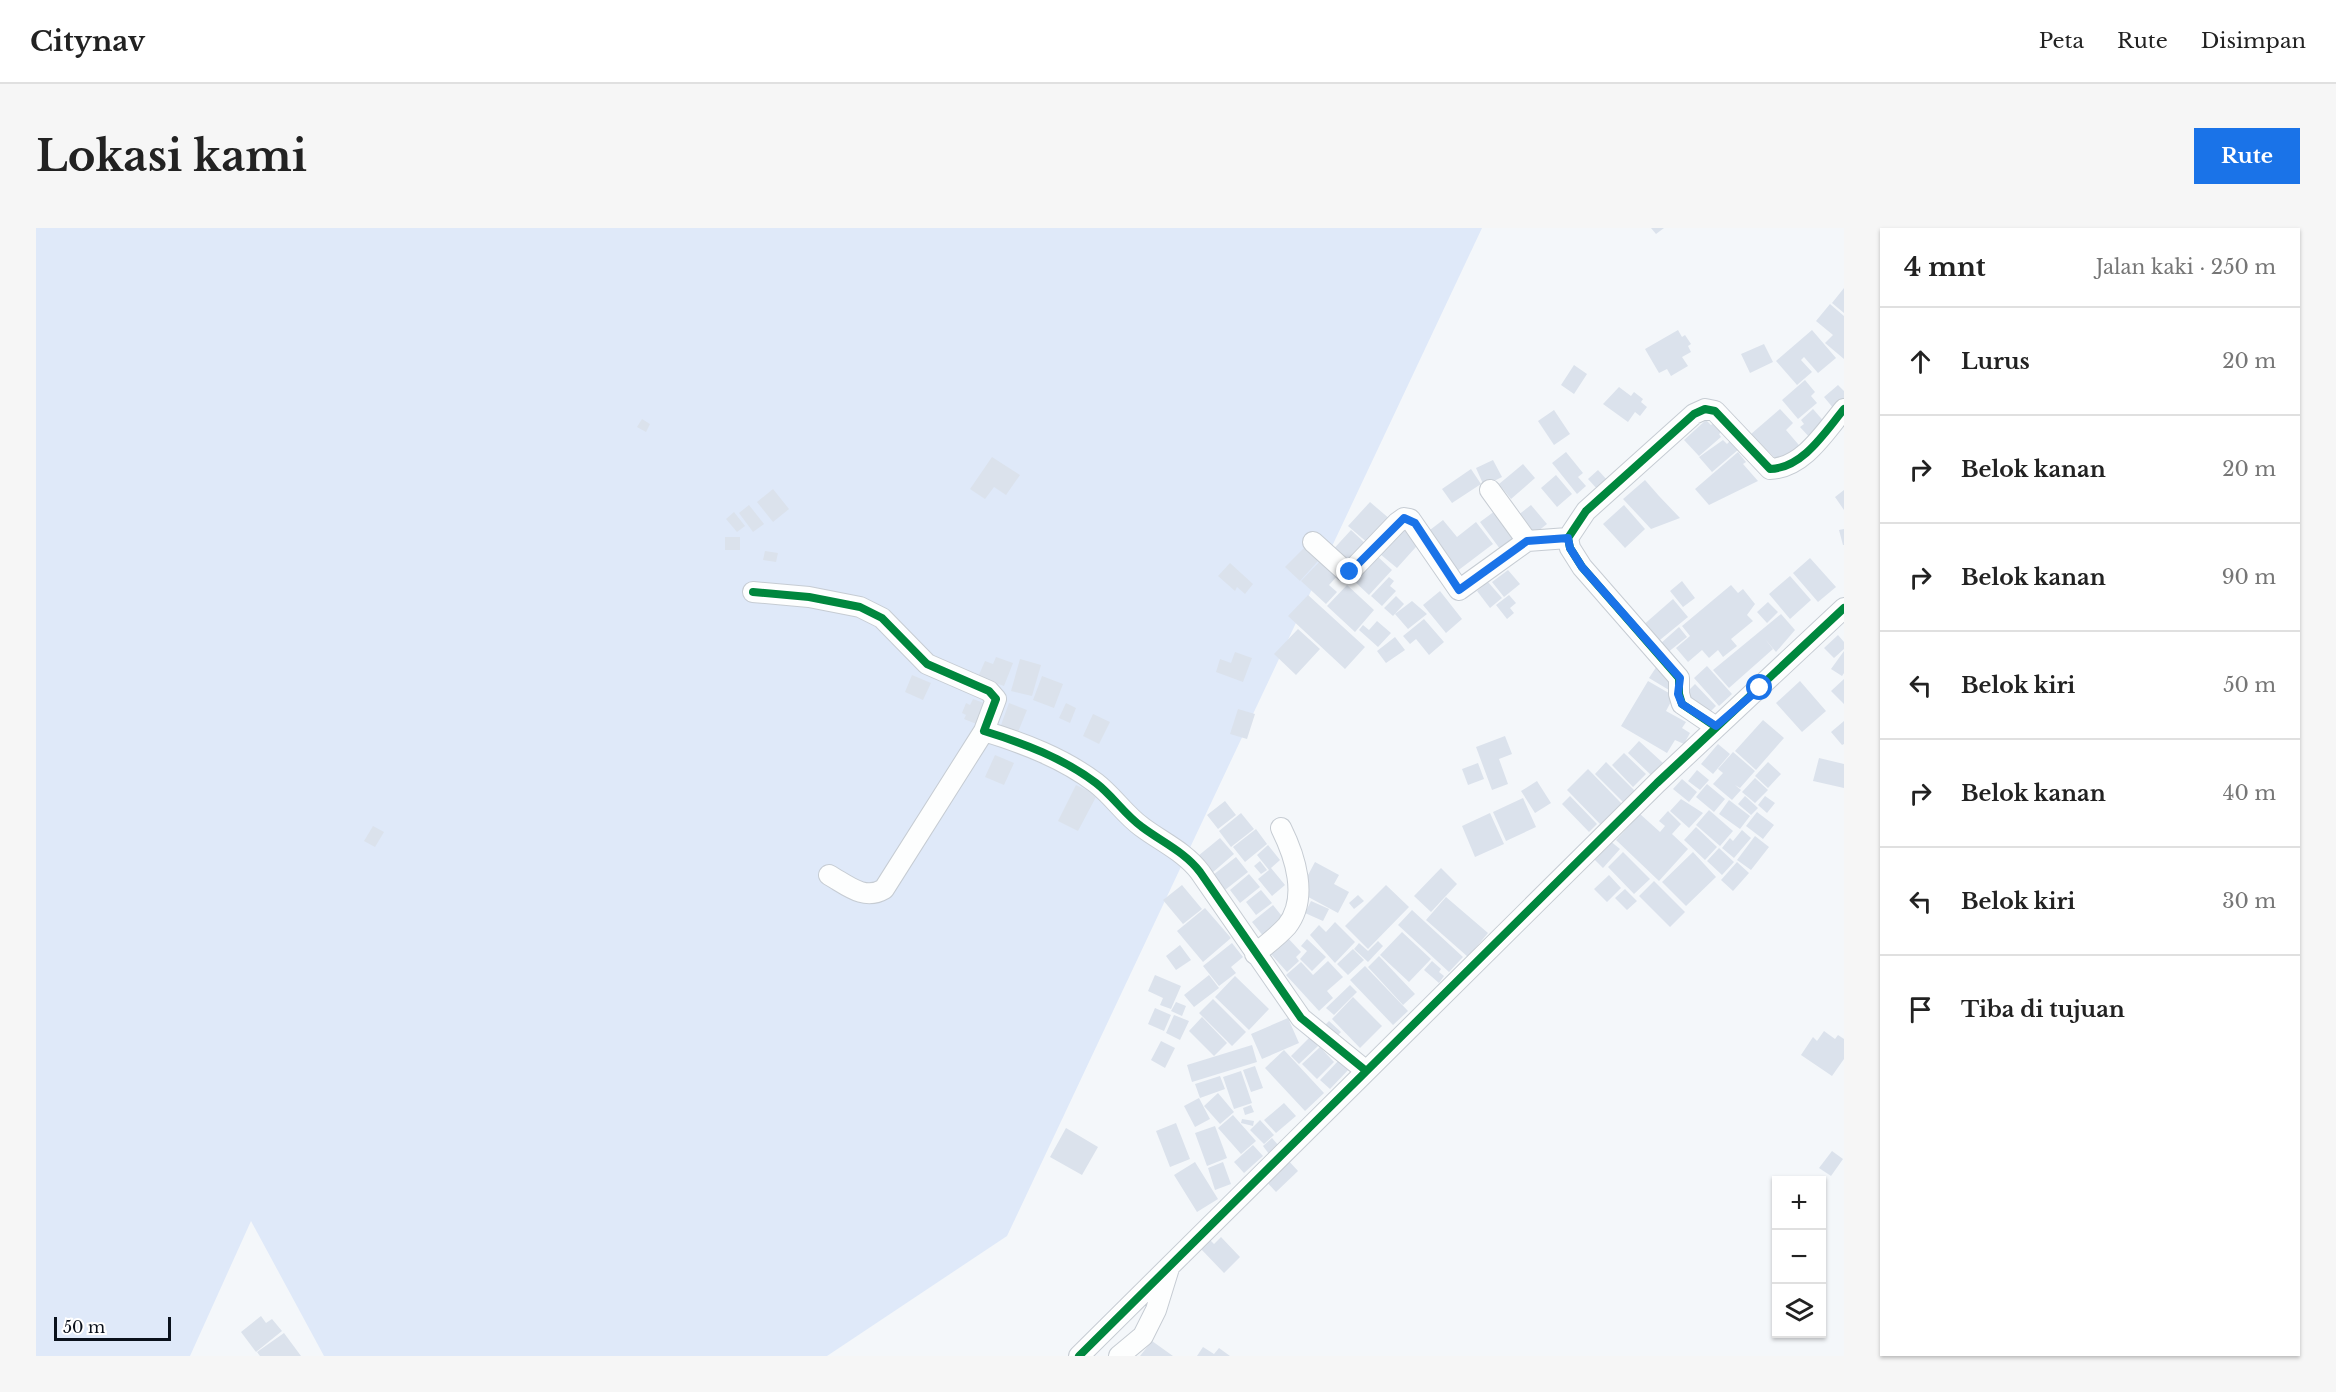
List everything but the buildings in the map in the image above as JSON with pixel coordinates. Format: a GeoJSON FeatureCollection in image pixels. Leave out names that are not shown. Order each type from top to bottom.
{"type":"FeatureCollection","features":[{"type":"Feature","properties":{"kind":"street"},"geometry":{"type":"LineString","coordinates":[[1716,726],[1682,704],[1678,694],[1680,678],[1582,567],[1570,548],[1568,538],[1586,511],[1694,414],[1705,409],[1715,411],[1770,469],[1784,468],[1799,458],[1844,409]]}},
{"type":"Feature","properties":{"kind":"street"},"geometry":{"type":"LineString","coordinates":[[1490,490],[1527,541]]}},
{"type":"Feature","properties":{"kind":"street"},"geometry":{"type":"LineString","coordinates":[[1313,542],[1345,571],[1350,572],[1397,523],[1404,518],[1410,519],[1415,523],[1459,590],[1527,541],[1568,538]]}},
{"type":"Feature","properties":{"kind":"street"},"geometry":{"type":"LineString","coordinates":[[753,592],[846,603],[876,614],[927,664],[989,691],[996,699],[995,707],[984,731],[885,889],[873,896],[864,894],[829,875]]}},
{"type":"Feature","properties":{"kind":"street"},"geometry":{"type":"LineString","coordinates":[[1079,1356],[1365,1070],[1716,726],[1841,617]]}},
{"type":"Feature","properties":{"kind":"street"},"geometry":{"type":"LineString","coordinates":[[984,731],[1052,757],[1076,770],[1095,783],[1140,826],[1187,857],[1200,872],[1301,1018],[1365,1070]]}},
{"type":"Feature","properties":{"kind":"street"},"geometry":{"type":"LineString","coordinates":[[1256,954],[1287,925],[1296,904],[1297,867],[1293,851],[1281,828]]}},
{"type":"Feature","properties":{"kind":"street"},"geometry":{"type":"LineString","coordinates":[[1119,1356],[1143,1336],[1156,1311],[1170,1265]]}},
{"type":"Feature","properties":{"kind":"shaded area"},"geometry":{"type":"Polygon","coordinates":[[[36,228],[1482,228],[1007,1236],[827,1356],[324,1356],[251,1221],[190,1356],[36,1356],[36,228]]]}},
{"type":"Feature","properties":{"kind":"cycle path"},"geometry":{"type":"LineString","coordinates":[[1716,727],[1682,704],[1679,694],[1679,678],[1582,567],[1570,548],[1568,538],[1586,511],[1694,414],[1705,409],[1715,411],[1770,469],[1782,467],[1803,456],[1844,409]]}},
{"type":"Feature","properties":{"kind":"cycle path"},"geometry":{"type":"LineString","coordinates":[[753,592],[809,597],[860,607],[882,618],[927,664],[989,691],[996,699],[984,731],[1042,752],[1083,774],[1102,788],[1136,822],[1194,865],[1301,1018],[1365,1070]]}},
{"type":"Feature","properties":{"kind":"cycle path"},"geometry":{"type":"LineString","coordinates":[[1079,1356],[1657,783],[1844,608]]}},
{"type":"Feature","properties":{"kind":"route"},"geometry":{"type":"LineString","coordinates":[[1350,572],[1404,518],[1415,523],[1454,586],[1459,590],[1527,541],[1568,538],[1570,548],[1582,567],[1680,678],[1678,694],[1682,704],[1716,726],[1760,688]]}}]}
